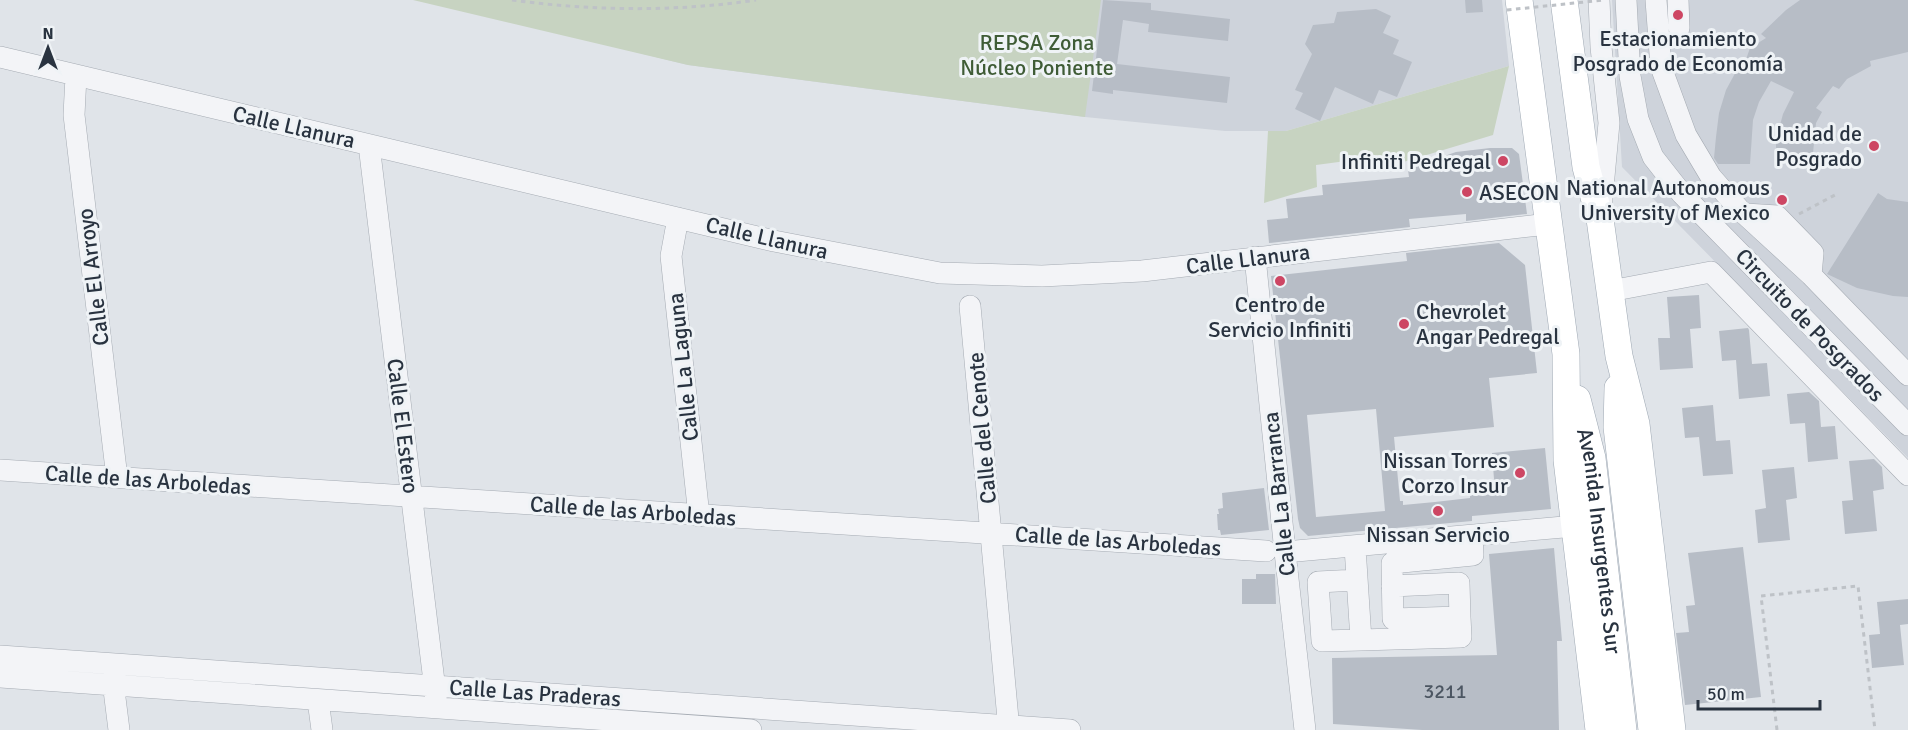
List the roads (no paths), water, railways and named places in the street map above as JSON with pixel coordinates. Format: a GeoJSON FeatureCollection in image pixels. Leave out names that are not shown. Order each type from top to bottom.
{"type":"FeatureCollection","features":[{"type":"Feature","properties":{"kind":"main road","name":"Avenida Insurgentes Sur"},"geometry":{"type":"LineString","coordinates":[[1564,0],[1586,167],[1600,219],[1619,356],[1636,424],[1672,730]]}},
{"type":"Feature","properties":{"kind":"main road","name":"Avenida Insurgentes Sur"},"geometry":{"type":"LineString","coordinates":[[1513,5],[1566,354],[1592,458],[1623,730]]}},
{"type":"Feature","properties":{"kind":"main road","name":"Avenida Insurgentes Sur"},"geometry":{"type":"LineString","coordinates":[[1566,354],[1567,460],[1599,730]]}},
{"type":"Feature","properties":{"kind":"main road","name":"Avenida Insurgentes Sur"},"geometry":{"type":"LineString","coordinates":[[1619,356],[1617,427],[1653,730]]}},
{"type":"Feature","properties":{"kind":"street"},"geometry":{"type":"LineString","coordinates":[[1599,0],[1601,47],[1609,123],[1600,219]]}},
{"type":"Feature","properties":{"kind":"street","name":"Circuito de Posgrados"},"geometry":{"type":"LineString","coordinates":[[1626,0],[1630,76],[1638,119],[1653,157],[1682,194],[1908,425]]}},
{"type":"Feature","properties":{"kind":"street","name":"Circuito de Posgrados"},"geometry":{"type":"LineString","coordinates":[[1656,0],[1661,67],[1686,135],[1711,177],[1745,214],[1777,216],[1776,230],[1813,253],[1810,275],[1908,375]]}},
{"type":"Feature","properties":{"kind":"street"},"geometry":{"type":"LineString","coordinates":[[1678,0],[1679,28]]}},
{"type":"Feature","properties":{"kind":"street","name":"Calle Llanura"},"geometry":{"type":"LineString","coordinates":[[0,57],[678,218],[902,267],[965,275],[1095,275],[1142,271],[1548,224]]}},
{"type":"Feature","properties":{"kind":"street","name":"Calle El Arroyo"},"geometry":{"type":"LineString","coordinates":[[76,76],[74,115],[117,478]]}},
{"type":"Feature","properties":{"kind":"street","name":"Calle El Estero"},"geometry":{"type":"LineString","coordinates":[[369,145],[437,708]]}},
{"type":"Feature","properties":{"kind":"street"},"geometry":{"type":"LineString","coordinates":[[1701,212],[1710,217],[1722,219],[1730,210],[1730,199]]}},
{"type":"Feature","properties":{"kind":"street","name":"Calle La Laguna"},"geometry":{"type":"LineString","coordinates":[[678,218],[671,256],[699,516]]}},
{"type":"Feature","properties":{"kind":"street"},"geometry":{"type":"LineString","coordinates":[[1749,263],[1747,253],[1751,243],[1776,230]]}},
{"type":"Feature","properties":{"kind":"street","name":"Calle La Barranca"},"geometry":{"type":"LineString","coordinates":[[1255,257],[1275,552],[1305,730]]}},
{"type":"Feature","properties":{"kind":"street"},"geometry":{"type":"LineString","coordinates":[[1610,291],[1711,272],[1908,475]]}},
{"type":"Feature","properties":{"kind":"street","name":"Calle del Cenote"},"geometry":{"type":"LineString","coordinates":[[970,306],[1009,728]]}},
{"type":"Feature","properties":{"kind":"street","name":"Calle de las Arboledas"},"geometry":{"type":"LineString","coordinates":[[0,470],[1275,552],[1472,537],[1575,526]]}},
{"type":"Feature","properties":{"kind":"street"},"geometry":{"type":"LineString","coordinates":[[1460,617],[1393,620],[1392,563],[1473,555],[1472,537]]}},
{"type":"Feature","properties":{"kind":"street"},"geometry":{"type":"LineString","coordinates":[[1355,546],[1361,640]]}},
{"type":"Feature","properties":{"kind":"street"},"geometry":{"type":"LineString","coordinates":[[1357,580],[1318,582],[1322,641],[1461,637],[1458,583],[1392,586]]}},
{"type":"Feature","properties":{"kind":"street","name":"Calle Las Praderas"},"geometry":{"type":"LineString","coordinates":[[0,656],[1009,728],[1070,730]]}},
{"type":"Feature","properties":{"kind":"street"},"geometry":{"type":"LineString","coordinates":[[111,664],[119,730]]}},
{"type":"Feature","properties":{"kind":"street","name":"Calle Las Praderas"},"geometry":{"type":"LineString","coordinates":[[0,677],[437,708],[523,722],[751,730]]}},
{"type":"Feature","properties":{"kind":"street"},"geometry":{"type":"LineString","coordinates":[[318,700],[322,730]]}},
{"type":"Feature","properties":{"kind":"place","name":"Estacionamiento Posgrado de Economía"},"geometry":{"type":"Point","coordinates":[1678,15]}},
{"type":"Feature","properties":{"kind":"place","name":"Unidad de Posgrado"},"geometry":{"type":"Point","coordinates":[1874,146]}},
{"type":"Feature","properties":{"kind":"place","name":"Infiniti Pedregal"},"geometry":{"type":"Point","coordinates":[1503,161]}},
{"type":"Feature","properties":{"kind":"place","name":"ASECON"},"geometry":{"type":"Point","coordinates":[1467,192]}},
{"type":"Feature","properties":{"kind":"place","name":"National Autonomous University of Mexico"},"geometry":{"type":"Point","coordinates":[1782,200]}},
{"type":"Feature","properties":{"kind":"place","name":"Centro de Servicio Infiniti"},"geometry":{"type":"Point","coordinates":[1280,281]}},
{"type":"Feature","properties":{"kind":"place","name":"Chevrolet Angar Pedregal"},"geometry":{"type":"Point","coordinates":[1404,324]}},
{"type":"Feature","properties":{"kind":"place","name":"Nissan Torres Corzo Insur"},"geometry":{"type":"Point","coordinates":[1520,473]}},
{"type":"Feature","properties":{"kind":"place","name":"Nissan Servicio"},"geometry":{"type":"Point","coordinates":[1438,511]}},
{"type":"Feature","properties":{"kind":"park label","name":"REPSA Zona Núcleo Poniente"},"geometry":{"type":"Point","coordinates":[1037,54]}}]}
